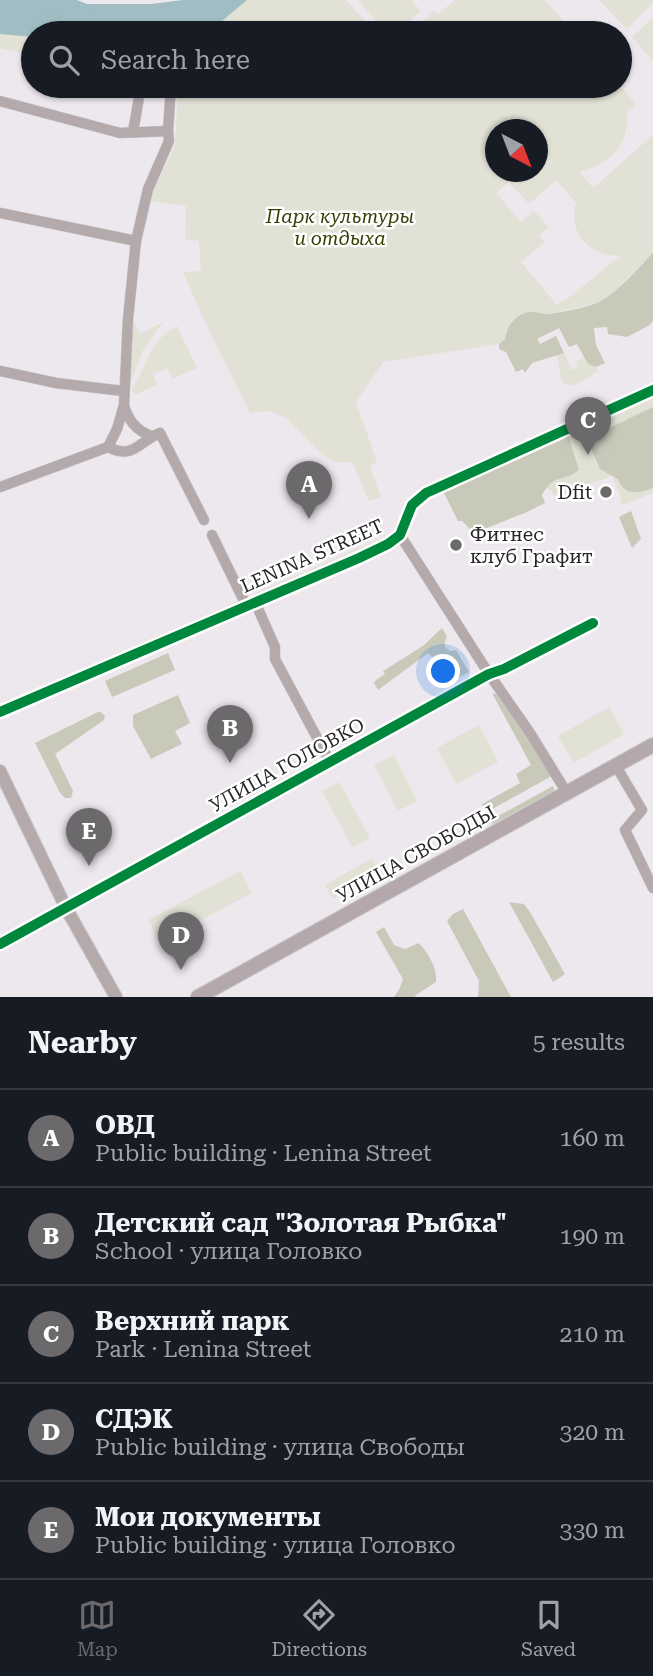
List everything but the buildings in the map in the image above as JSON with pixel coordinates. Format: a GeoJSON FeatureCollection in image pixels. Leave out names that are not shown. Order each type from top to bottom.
{"type":"FeatureCollection","features":[{"type":"Feature","properties":{"kind":"main road","name":"УЛИЦА СВОБОДЫ"},"geometry":{"type":"LineString","coordinates":[[198,997],[653,746]]}},
{"type":"Feature","properties":{"kind":"street"},"geometry":{"type":"LineString","coordinates":[[133,132],[139,98]]}},
{"type":"Feature","properties":{"kind":"street"},"geometry":{"type":"LineString","coordinates":[[156,435],[143,433],[132,424],[124,405],[123,391],[136,241],[148,189],[169,141],[170,98]]}},
{"type":"Feature","properties":{"kind":"street"},"geometry":{"type":"LineString","coordinates":[[0,101],[120,133],[168,131]]}},
{"type":"Feature","properties":{"kind":"street"},"geometry":{"type":"LineString","coordinates":[[0,213],[136,241]]}},
{"type":"Feature","properties":{"kind":"street"},"geometry":{"type":"LineString","coordinates":[[0,371],[56,383],[123,391]]}},
{"type":"Feature","properties":{"kind":"street","name":"LENINA STREET"},"geometry":{"type":"LineString","coordinates":[[0,712],[359,558],[400,536],[412,505],[426,492],[653,390]]}},
{"type":"Feature","properties":{"kind":"street"},"geometry":{"type":"LineString","coordinates":[[0,488],[108,447],[124,405]]}},
{"type":"Feature","properties":{"kind":"street"},"geometry":{"type":"LineString","coordinates":[[108,447],[128,452],[139,448],[156,435]]}},
{"type":"Feature","properties":{"kind":"street"},"geometry":{"type":"LineString","coordinates":[[156,435],[204,520]]}},
{"type":"Feature","properties":{"kind":"street"},"geometry":{"type":"LineString","coordinates":[[212,535],[242,594],[251,604],[275,647],[275,659],[330,762]]}},
{"type":"Feature","properties":{"kind":"street"},"geometry":{"type":"LineString","coordinates":[[400,536],[567,793]]}},
{"type":"Feature","properties":{"kind":"street","name":"УЛИЦА ГОЛОВКО"},"geometry":{"type":"LineString","coordinates":[[0,944],[489,674],[593,623]]}},
{"type":"Feature","properties":{"kind":"street"},"geometry":{"type":"LineString","coordinates":[[616,766],[642,810],[625,830],[653,887]]}},
{"type":"Feature","properties":{"kind":"street"},"geometry":{"type":"LineString","coordinates":[[0,771],[66,908],[116,997]]}},
{"type":"Feature","properties":{"kind":"green space"},"geometry":{"type":"Polygon","coordinates":[[[247,0],[346,0],[365,21],[222,21],[247,0]]]}},
{"type":"Feature","properties":{"kind":"green space"},"geometry":{"type":"Polygon","coordinates":[[[358,0],[411,0],[421,11],[410,21],[376,21],[358,0]]]}},
{"type":"Feature","properties":{"kind":"green space"},"geometry":{"type":"Polygon","coordinates":[[[455,0],[545,0],[563,21],[422,21],[434,11],[438,14],[455,0]]]}},
{"type":"Feature","properties":{"kind":"green space"},"geometry":{"type":"Polygon","coordinates":[[[599,0],[653,0],[632,24],[632,21],[619,21],[599,0]]]}},
{"type":"Feature","properties":{"kind":"green space"},"geometry":{"type":"Polygon","coordinates":[[[653,18],[653,61],[632,37],[653,18]]]}},
{"type":"Feature","properties":{"kind":"green space"},"geometry":{"type":"Polygon","coordinates":[[[0,34],[21,36],[21,52],[0,48],[0,34]]]}},
{"type":"Feature","properties":{"kind":"green space","name":"Парк культуры и отдыха"},"geometry":{"type":"Polygon","coordinates":[[[177,98],[631,98],[636,104],[627,112],[625,135],[621,144],[609,158],[580,172],[593,188],[653,135],[653,252],[612,294],[597,303],[545,315],[531,311],[505,331],[505,339],[499,344],[383,362],[356,402],[377,462],[370,466],[381,497],[369,501],[352,462],[334,462],[323,455],[286,418],[269,411],[250,413],[183,272],[201,271],[199,240],[189,241],[185,238],[186,206],[148,201],[175,145],[177,98]],[[556,180],[529,204],[509,182],[496,193],[521,222],[534,211],[549,227],[539,235],[545,242],[521,262],[557,305],[620,256],[600,252],[584,241],[578,233],[574,214],[576,203],[556,180]]]}},
{"type":"Feature","properties":{"kind":"green space"},"geometry":{"type":"Polygon","coordinates":[[[653,252],[653,321],[648,326],[627,337],[608,334],[607,327],[594,328],[596,345],[605,363],[596,367],[588,364],[577,344],[569,347],[559,328],[537,339],[540,344],[556,336],[564,353],[532,363],[525,373],[523,369],[516,372],[506,352],[499,349],[510,324],[528,312],[547,314],[597,303],[619,288],[653,252]]]}},
{"type":"Feature","properties":{"kind":"green space"},"geometry":{"type":"Polygon","coordinates":[[[134,321],[140,334],[163,322],[143,350],[131,382],[126,385],[130,322],[134,321]]]}},
{"type":"Feature","properties":{"kind":"green space"},"geometry":{"type":"Polygon","coordinates":[[[177,326],[197,368],[172,379],[167,368],[153,374],[157,385],[134,395],[132,389],[154,346],[177,326]]]}},
{"type":"Feature","properties":{"kind":"green space"},"geometry":{"type":"Polygon","coordinates":[[[564,353],[572,370],[578,367],[576,361],[584,358],[598,371],[576,384],[562,382],[557,355],[564,353]]]}},
{"type":"Feature","properties":{"kind":"green space"},"geometry":{"type":"Polygon","coordinates":[[[653,397],[653,493],[622,505],[612,476],[554,496],[551,490],[542,486],[458,521],[443,491],[653,397]]]}},
{"type":"Feature","properties":{"kind":"green space"},"geometry":{"type":"Polygon","coordinates":[[[653,407],[653,488],[642,492],[628,491],[618,479],[600,469],[587,439],[653,407]]]}},
{"type":"Feature","properties":{"kind":"green space"},"geometry":{"type":"Polygon","coordinates":[[[568,435],[579,470],[550,484],[542,495],[545,503],[474,533],[462,521],[458,521],[443,491],[568,435]]]}},
{"type":"Feature","properties":{"kind":"green space"},"geometry":{"type":"Polygon","coordinates":[[[631,511],[641,539],[632,548],[619,517],[631,511]]]}},
{"type":"Feature","properties":{"kind":"green space"},"geometry":{"type":"Polygon","coordinates":[[[402,529],[399,534],[258,598],[256,593],[402,529]]]}},
{"type":"Feature","properties":{"kind":"green space"},"geometry":{"type":"Polygon","coordinates":[[[240,600],[243,607],[0,712],[0,704],[240,600]]]}},
{"type":"Feature","properties":{"kind":"green space"},"geometry":{"type":"Polygon","coordinates":[[[442,628],[447,636],[446,648],[450,651],[456,650],[469,672],[451,682],[428,653],[378,690],[374,683],[385,674],[383,671],[423,646],[442,628]]]}},
{"type":"Feature","properties":{"kind":"green space"},"geometry":{"type":"Polygon","coordinates":[[[168,653],[175,670],[112,697],[105,681],[168,653]]]}},
{"type":"Feature","properties":{"kind":"green space"},"geometry":{"type":"Polygon","coordinates":[[[492,693],[496,694],[521,726],[550,777],[487,812],[482,804],[520,783],[516,774],[531,765],[492,693]]]}},
{"type":"Feature","properties":{"kind":"green space"},"geometry":{"type":"Polygon","coordinates":[[[178,695],[190,723],[175,731],[182,744],[151,759],[133,726],[133,715],[178,695]]]}},
{"type":"Feature","properties":{"kind":"green space"},"geometry":{"type":"Polygon","coordinates":[[[609,707],[624,734],[574,763],[558,736],[609,707]]]}},
{"type":"Feature","properties":{"kind":"green space"},"geometry":{"type":"Polygon","coordinates":[[[98,712],[105,716],[104,720],[55,754],[73,791],[71,798],[65,798],[35,743],[98,712]]]}},
{"type":"Feature","properties":{"kind":"green space"},"geometry":{"type":"Polygon","coordinates":[[[479,725],[498,762],[456,784],[437,748],[479,725]]]}},
{"type":"Feature","properties":{"kind":"green space"},"geometry":{"type":"Polygon","coordinates":[[[394,755],[417,801],[398,811],[374,765],[394,755]]]}},
{"type":"Feature","properties":{"kind":"green space"},"geometry":{"type":"Polygon","coordinates":[[[339,782],[370,838],[352,847],[322,791],[339,782]]]}},
{"type":"Feature","properties":{"kind":"green space"},"geometry":{"type":"Polygon","coordinates":[[[553,786],[555,791],[493,824],[491,820],[553,786]]]}},
{"type":"Feature","properties":{"kind":"green space"},"geometry":{"type":"Polygon","coordinates":[[[372,858],[380,872],[333,899],[325,885],[372,858]]]}},
{"type":"Feature","properties":{"kind":"green space"},"geometry":{"type":"Polygon","coordinates":[[[240,871],[252,893],[159,942],[148,920],[240,871]]]}},
{"type":"Feature","properties":{"kind":"green space"},"geometry":{"type":"Polygon","coordinates":[[[509,902],[524,904],[565,974],[553,982],[509,902]]]}},
{"type":"Feature","properties":{"kind":"green space"},"geometry":{"type":"Polygon","coordinates":[[[463,909],[511,997],[478,997],[479,981],[447,921],[463,909]]]}},
{"type":"Feature","properties":{"kind":"green space"},"geometry":{"type":"Polygon","coordinates":[[[384,927],[394,945],[405,949],[419,943],[432,961],[436,982],[415,997],[394,997],[403,979],[376,932],[384,927]]]}},
{"type":"Feature","properties":{"kind":"water"},"geometry":{"type":"Polygon","coordinates":[[[0,0],[45,0],[65,4],[151,4],[183,0],[247,0],[222,21],[21,21],[21,36],[0,34],[0,0]]]}},
{"type":"Feature","properties":{"kind":"waterway"},"geometry":{"type":"LineString","coordinates":[[45,0],[83,11]]}},
{"type":"Feature","properties":{"kind":"cycle path"},"geometry":{"type":"LineString","coordinates":[[0,712],[388,544],[400,535],[412,505],[426,493],[653,390]]}},
{"type":"Feature","properties":{"kind":"cycle path"},"geometry":{"type":"LineString","coordinates":[[0,944],[489,674],[504,669],[593,623]]}},
{"type":"Feature","properties":{"kind":"place","name":"Верхний парк"},"geometry":{"type":"Point","coordinates":[588,455]}},
{"type":"Feature","properties":{"kind":"place","name":"Dfit"},"geometry":{"type":"Point","coordinates":[606,492]}},
{"type":"Feature","properties":{"kind":"place","name":"ОВД"},"geometry":{"type":"Point","coordinates":[309,519]}},
{"type":"Feature","properties":{"kind":"place","name":"Фитнес клуб Графит"},"geometry":{"type":"Point","coordinates":[456,545]}},
{"type":"Feature","properties":{"kind":"place","name":"Детский сад \"Золотая Рыбка\""},"geometry":{"type":"Point","coordinates":[230,763]}},
{"type":"Feature","properties":{"kind":"place","name":"Мои документы"},"geometry":{"type":"Point","coordinates":[89,866]}},
{"type":"Feature","properties":{"kind":"place","name":"СДЭК"},"geometry":{"type":"Point","coordinates":[181,970]}}]}
